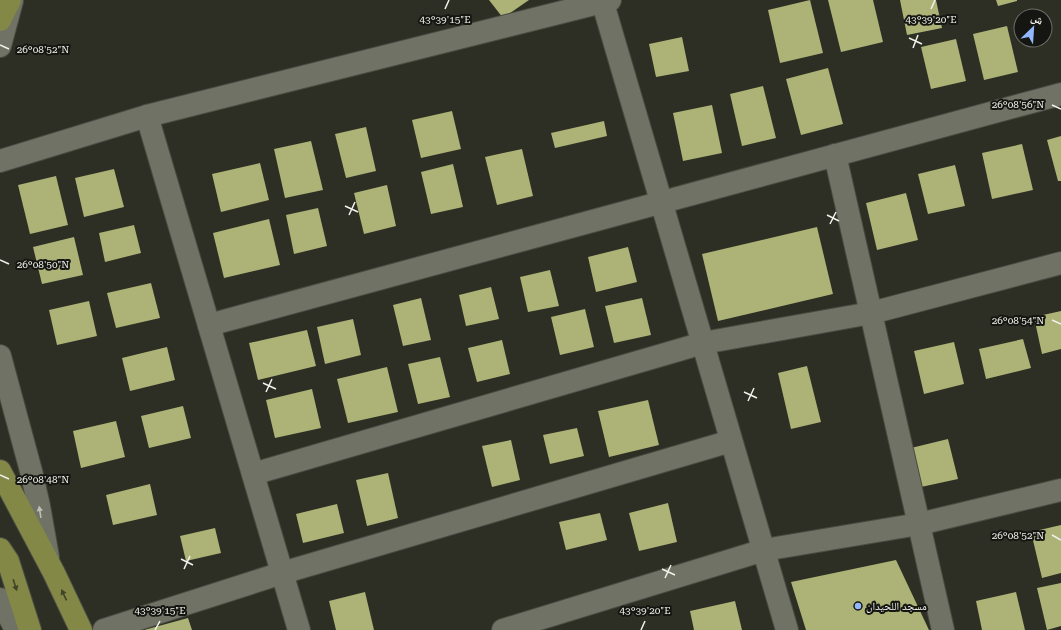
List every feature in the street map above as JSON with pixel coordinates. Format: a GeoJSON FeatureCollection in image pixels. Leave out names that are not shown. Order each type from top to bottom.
{"type":"FeatureCollection","features":[{"type":"Feature","properties":{"kind":"main road"},"geometry":{"type":"LineString","coordinates":[[0,20],[12,0]]}},
{"type":"Feature","properties":{"kind":"main road"},"geometry":{"type":"LineString","coordinates":[[0,471],[49,564],[80,630]]}},
{"type":"Feature","properties":{"kind":"main road"},"geometry":{"type":"LineString","coordinates":[[0,549],[8,561],[30,630]]}},
{"type":"Feature","properties":{"kind":"street"},"geometry":{"type":"LineString","coordinates":[[0,46],[12,0]]}},
{"type":"Feature","properties":{"kind":"street"},"geometry":{"type":"LineString","coordinates":[[0,161],[147,116],[605,1],[661,202],[787,630]]}},
{"type":"Feature","properties":{"kind":"street"},"geometry":{"type":"LineString","coordinates":[[209,324],[1061,94]]}},
{"type":"Feature","properties":{"kind":"street"},"geometry":{"type":"LineString","coordinates":[[147,116],[299,630]]}},
{"type":"Feature","properties":{"kind":"street"},"geometry":{"type":"LineString","coordinates":[[835,155],[943,630]]}},
{"type":"Feature","properties":{"kind":"street"},"geometry":{"type":"LineString","coordinates":[[253,474],[703,343],[871,313],[1061,263]]}},
{"type":"Feature","properties":{"kind":"street"},"geometry":{"type":"LineString","coordinates":[[0,356],[31,471],[39,506],[49,564]]}},
{"type":"Feature","properties":{"kind":"street"},"geometry":{"type":"LineString","coordinates":[[104,630],[282,573],[732,441]]}},
{"type":"Feature","properties":{"kind":"street"},"geometry":{"type":"LineString","coordinates":[[503,630],[764,550],[919,524],[1061,490]]}},
{"type":"Feature","properties":{"kind":"street"},"geometry":{"type":"LineString","coordinates":[[0,599],[16,630]]}},
{"type":"Feature","properties":{"kind":"building"},"geometry":{"type":"Polygon","coordinates":[[[489,0],[529,0],[503,18],[489,0]]]}},
{"type":"Feature","properties":{"kind":"building"},"geometry":{"type":"Polygon","coordinates":[[[810,0],[823,53],[780,63],[768,10],[810,0]]]}},
{"type":"Feature","properties":{"kind":"building"},"geometry":{"type":"Polygon","coordinates":[[[828,0],[873,0],[883,42],[841,52],[828,0]]]}},
{"type":"Feature","properties":{"kind":"building"},"geometry":{"type":"Polygon","coordinates":[[[900,0],[936,0],[942,28],[907,35],[900,0]]]}},
{"type":"Feature","properties":{"kind":"building"},"geometry":{"type":"Polygon","coordinates":[[[996,0],[1017,0],[1017,1],[998,6],[996,0]]]}},
{"type":"Feature","properties":{"kind":"building"},"geometry":{"type":"Polygon","coordinates":[[[1007,26],[1018,72],[984,80],[973,34],[1007,26]]]}},
{"type":"Feature","properties":{"kind":"building"},"geometry":{"type":"Polygon","coordinates":[[[682,37],[689,71],[656,77],[649,44],[682,37]]]}},
{"type":"Feature","properties":{"kind":"building"},"geometry":{"type":"Polygon","coordinates":[[[956,39],[966,81],[931,89],[921,47],[956,39]]]}},
{"type":"Feature","properties":{"kind":"building"},"geometry":{"type":"Polygon","coordinates":[[[828,68],[843,124],[801,135],[786,79],[828,68]]]}},
{"type":"Feature","properties":{"kind":"building"},"geometry":{"type":"Polygon","coordinates":[[[763,86],[776,138],[742,146],[730,94],[763,86]]]}},
{"type":"Feature","properties":{"kind":"building"},"geometry":{"type":"Polygon","coordinates":[[[712,105],[722,153],[683,161],[673,113],[712,105]]]}},
{"type":"Feature","properties":{"kind":"building"},"geometry":{"type":"Polygon","coordinates":[[[452,111],[461,149],[421,158],[412,120],[452,111]]]}},
{"type":"Feature","properties":{"kind":"building"},"geometry":{"type":"Polygon","coordinates":[[[604,121],[607,136],[555,148],[551,133],[604,121]]]}},
{"type":"Feature","properties":{"kind":"building"},"geometry":{"type":"Polygon","coordinates":[[[366,127],[376,171],[346,178],[335,134],[366,127]]]}},
{"type":"Feature","properties":{"kind":"building"},"geometry":{"type":"Polygon","coordinates":[[[1061,136],[1061,181],[1058,181],[1047,140],[1061,136]]]}},
{"type":"Feature","properties":{"kind":"building"},"geometry":{"type":"Polygon","coordinates":[[[311,141],[323,190],[285,198],[274,149],[311,141]]]}},
{"type":"Feature","properties":{"kind":"building"},"geometry":{"type":"Polygon","coordinates":[[[1022,144],[1033,190],[992,199],[982,153],[1022,144]]]}},
{"type":"Feature","properties":{"kind":"building"},"geometry":{"type":"Polygon","coordinates":[[[522,149],[533,196],[497,205],[485,157],[522,149]]]}},
{"type":"Feature","properties":{"kind":"building"},"geometry":{"type":"Polygon","coordinates":[[[260,163],[269,200],[221,212],[212,174],[260,163]]]}},
{"type":"Feature","properties":{"kind":"building"},"geometry":{"type":"Polygon","coordinates":[[[453,164],[463,207],[431,214],[421,172],[453,164]]]}},
{"type":"Feature","properties":{"kind":"building"},"geometry":{"type":"Polygon","coordinates":[[[955,165],[965,206],[928,214],[918,174],[955,165]]]}},
{"type":"Feature","properties":{"kind":"building"},"geometry":{"type":"Polygon","coordinates":[[[114,169],[124,207],[84,217],[75,178],[114,169]]]}},
{"type":"Feature","properties":{"kind":"building"},"geometry":{"type":"Polygon","coordinates":[[[56,176],[68,225],[30,234],[18,185],[56,176]]]}},
{"type":"Feature","properties":{"kind":"building"},"geometry":{"type":"Polygon","coordinates":[[[387,185],[396,226],[364,234],[354,193],[387,185]]]}},
{"type":"Feature","properties":{"kind":"building"},"geometry":{"type":"Polygon","coordinates":[[[906,193],[918,240],[877,250],[866,203],[906,193]]]}},
{"type":"Feature","properties":{"kind":"building"},"geometry":{"type":"Polygon","coordinates":[[[318,208],[327,246],[294,254],[286,215],[318,208]]]}},
{"type":"Feature","properties":{"kind":"building"},"geometry":{"type":"Polygon","coordinates":[[[269,219],[280,265],[224,278],[213,233],[269,219]]]}},
{"type":"Feature","properties":{"kind":"building"},"geometry":{"type":"Polygon","coordinates":[[[134,225],[141,253],[105,262],[99,233],[134,225]]]}},
{"type":"Feature","properties":{"kind":"building"},"geometry":{"type":"Polygon","coordinates":[[[817,227],[833,294],[718,321],[702,254],[817,227]]]}},
{"type":"Feature","properties":{"kind":"building"},"geometry":{"type":"Polygon","coordinates":[[[74,237],[83,275],[42,284],[33,247],[74,237]]]}},
{"type":"Feature","properties":{"kind":"building"},"geometry":{"type":"Polygon","coordinates":[[[628,247],[637,282],[596,292],[588,257],[628,247]]]}},
{"type":"Feature","properties":{"kind":"building"},"geometry":{"type":"Polygon","coordinates":[[[550,270],[559,306],[528,312],[520,277],[550,270]]]}},
{"type":"Feature","properties":{"kind":"building"},"geometry":{"type":"Polygon","coordinates":[[[151,283],[160,318],[116,328],[107,293],[151,283]]]}},
{"type":"Feature","properties":{"kind":"building"},"geometry":{"type":"Polygon","coordinates":[[[491,287],[499,319],[466,326],[459,295],[491,287]]]}},
{"type":"Feature","properties":{"kind":"building"},"geometry":{"type":"Polygon","coordinates":[[[421,298],[431,340],[403,346],[393,305],[421,298]]]}},
{"type":"Feature","properties":{"kind":"building"},"geometry":{"type":"Polygon","coordinates":[[[642,298],[651,335],[614,343],[605,306],[642,298]]]}},
{"type":"Feature","properties":{"kind":"building"},"geometry":{"type":"Polygon","coordinates":[[[89,301],[97,336],[57,345],[49,310],[89,301]]]}},
{"type":"Feature","properties":{"kind":"building"},"geometry":{"type":"Polygon","coordinates":[[[585,309],[594,347],[560,355],[551,317],[585,309]]]}},
{"type":"Feature","properties":{"kind":"building"},"geometry":{"type":"Polygon","coordinates":[[[1061,311],[1061,349],[1042,354],[1034,317],[1061,311]]]}},
{"type":"Feature","properties":{"kind":"building"},"geometry":{"type":"Polygon","coordinates":[[[353,319],[361,355],[325,364],[317,327],[353,319]]]}},
{"type":"Feature","properties":{"kind":"building"},"geometry":{"type":"Polygon","coordinates":[[[307,330],[316,366],[258,380],[249,343],[307,330]]]}},
{"type":"Feature","properties":{"kind":"building"},"geometry":{"type":"Polygon","coordinates":[[[1023,339],[1031,368],[986,379],[979,349],[1023,339]]]}},
{"type":"Feature","properties":{"kind":"building"},"geometry":{"type":"Polygon","coordinates":[[[502,340],[510,374],[477,382],[468,348],[502,340]]]}},
{"type":"Feature","properties":{"kind":"building"},"geometry":{"type":"Polygon","coordinates":[[[954,342],[964,384],[924,394],[914,351],[954,342]]]}},
{"type":"Feature","properties":{"kind":"building"},"geometry":{"type":"Polygon","coordinates":[[[167,347],[175,380],[130,391],[122,358],[167,347]]]}},
{"type":"Feature","properties":{"kind":"building"},"geometry":{"type":"Polygon","coordinates":[[[440,357],[450,397],[418,404],[408,364],[440,357]]]}},
{"type":"Feature","properties":{"kind":"building"},"geometry":{"type":"Polygon","coordinates":[[[807,366],[821,422],[791,429],[778,373],[807,366]]]}},
{"type":"Feature","properties":{"kind":"building"},"geometry":{"type":"Polygon","coordinates":[[[387,367],[398,412],[348,423],[337,379],[387,367]]]}},
{"type":"Feature","properties":{"kind":"building"},"geometry":{"type":"Polygon","coordinates":[[[312,389],[321,428],[275,438],[266,400],[312,389]]]}},
{"type":"Feature","properties":{"kind":"building"},"geometry":{"type":"Polygon","coordinates":[[[648,400],[659,445],[609,457],[598,411],[648,400]]]}},
{"type":"Feature","properties":{"kind":"building"},"geometry":{"type":"Polygon","coordinates":[[[183,406],[191,438],[149,448],[141,416],[183,406]]]}},
{"type":"Feature","properties":{"kind":"building"},"geometry":{"type":"Polygon","coordinates":[[[116,421],[125,457],[81,468],[73,431],[116,421]]]}},
{"type":"Feature","properties":{"kind":"building"},"geometry":{"type":"Polygon","coordinates":[[[577,428],[584,456],[550,464],[543,435],[577,428]]]}},
{"type":"Feature","properties":{"kind":"building"},"geometry":{"type":"Polygon","coordinates":[[[948,439],[958,479],[921,487],[911,448],[948,439]]]}},
{"type":"Feature","properties":{"kind":"building"},"geometry":{"type":"Polygon","coordinates":[[[511,440],[520,480],[492,487],[482,446],[511,440]]]}},
{"type":"Feature","properties":{"kind":"building"},"geometry":{"type":"Polygon","coordinates":[[[388,473],[398,518],[367,526],[356,480],[388,473]]]}},
{"type":"Feature","properties":{"kind":"building"},"geometry":{"type":"Polygon","coordinates":[[[150,484],[157,515],[113,525],[106,495],[150,484]]]}},
{"type":"Feature","properties":{"kind":"building"},"geometry":{"type":"Polygon","coordinates":[[[668,503],[677,542],[639,551],[629,513],[668,503]]]}},
{"type":"Feature","properties":{"kind":"building"},"geometry":{"type":"Polygon","coordinates":[[[337,504],[344,533],[303,543],[296,514],[337,504]]]}},
{"type":"Feature","properties":{"kind":"building"},"geometry":{"type":"Polygon","coordinates":[[[600,513],[607,540],[566,550],[559,522],[600,513]]]}},
{"type":"Feature","properties":{"kind":"building"},"geometry":{"type":"Polygon","coordinates":[[[1061,525],[1061,573],[1042,578],[1031,532],[1061,525]]]}},
{"type":"Feature","properties":{"kind":"building"},"geometry":{"type":"Polygon","coordinates":[[[215,528],[221,553],[186,561],[180,536],[215,528]]]}},
{"type":"Feature","properties":{"kind":"building","name":"مسجد اللحيدان"},"geometry":{"type":"Polygon","coordinates":[[[896,560],[929,630],[806,630],[791,582],[896,560]]]}},
{"type":"Feature","properties":{"kind":"building"},"geometry":{"type":"Polygon","coordinates":[[[1061,583],[1061,626],[1047,630],[1037,588],[1061,583]]]}},
{"type":"Feature","properties":{"kind":"building"},"geometry":{"type":"Polygon","coordinates":[[[365,592],[374,630],[336,630],[329,601],[365,592]]]}},
{"type":"Feature","properties":{"kind":"building"},"geometry":{"type":"Polygon","coordinates":[[[1016,592],[1025,630],[982,630],[976,601],[1016,592]]]}},
{"type":"Feature","properties":{"kind":"building"},"geometry":{"type":"Polygon","coordinates":[[[735,601],[742,630],[694,630],[690,611],[735,601]]]}},
{"type":"Feature","properties":{"kind":"building"},"geometry":{"type":"Polygon","coordinates":[[[188,618],[192,630],[144,630],[188,618]]]}},
{"type":"Feature","properties":{"kind":"place","name":"مسجد اللحيدان"},"geometry":{"type":"Point","coordinates":[858,606]}}]}
